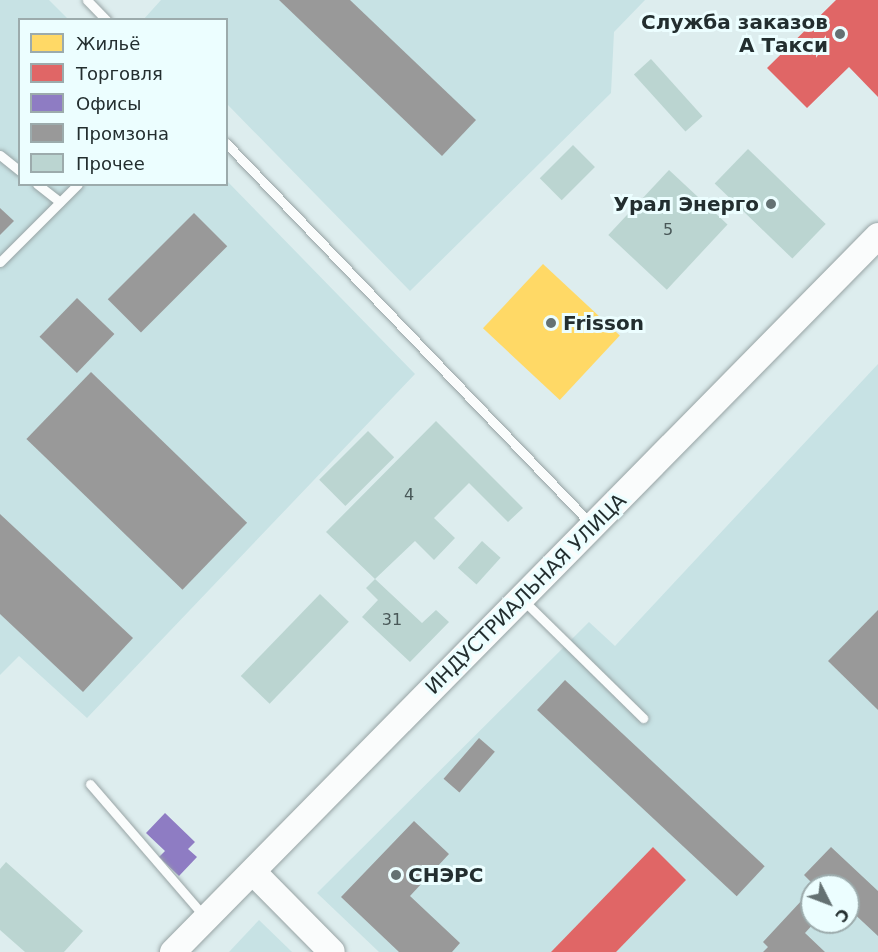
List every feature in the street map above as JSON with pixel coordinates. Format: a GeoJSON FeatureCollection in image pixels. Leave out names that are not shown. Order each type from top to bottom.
{"type":"FeatureCollection","features":[{"type":"Feature","properties":{"kind":"street","name":"ИНДУСТРИАЛЬНАЯ УЛИЦА"},"geometry":{"type":"LineString","coordinates":[[174,952],[878,236]]}},
{"type":"Feature","properties":{"kind":"street"},"geometry":{"type":"LineString","coordinates":[[253,872],[332,952]]}},
{"type":"Feature","properties":{"kind":"lane"},"geometry":{"type":"LineString","coordinates":[[87,0],[104,18]]}},
{"type":"Feature","properties":{"kind":"lane"},"geometry":{"type":"LineString","coordinates":[[228,145],[593,526]]}},
{"type":"Feature","properties":{"kind":"lane"},"geometry":{"type":"LineString","coordinates":[[0,155],[18,169]]}},
{"type":"Feature","properties":{"kind":"lane"},"geometry":{"type":"LineString","coordinates":[[40,186],[60,202]]}},
{"type":"Feature","properties":{"kind":"lane"},"geometry":{"type":"LineString","coordinates":[[0,262],[76,186]]}},
{"type":"Feature","properties":{"kind":"lane"},"geometry":{"type":"LineString","coordinates":[[522,598],[643,718]]}},
{"type":"Feature","properties":{"kind":"lane"},"geometry":{"type":"LineString","coordinates":[[90,784],[206,918]]}},
{"type":"Feature","properties":{"kind":"shaded area"},"geometry":{"type":"Polygon","coordinates":[[[0,0],[49,0],[67,18],[18,18],[18,186],[228,186],[228,182],[415,374],[87,718],[19,656],[0,675],[0,0]]]}},
{"type":"Feature","properties":{"kind":"shaded area"},"geometry":{"type":"Polygon","coordinates":[[[161,0],[645,0],[614,32],[611,93],[410,291],[228,105],[228,18],[145,18],[161,0]]]}},
{"type":"Feature","properties":{"kind":"shaded area"},"geometry":{"type":"Polygon","coordinates":[[[878,364],[878,952],[379,952],[317,893],[589,622],[615,646],[878,364]]]}},
{"type":"Feature","properties":{"kind":"shaded area"},"geometry":{"type":"Polygon","coordinates":[[[259,920],[292,952],[229,952],[259,920]]]}},
{"type":"Feature","properties":{"kind":"building: Жильё"},"geometry":{"type":"Polygon","coordinates":[[[543,264],[620,336],[560,400],[483,328],[543,264]]]}},
{"type":"Feature","properties":{"kind":"building: Торговля","name":"Служба заказов А Такси"},"geometry":{"type":"Polygon","coordinates":[[[836,0],[878,0],[878,97],[849,67],[807,108],[767,68],[836,0]]]}},
{"type":"Feature","properties":{"kind":"building: Торговля"},"geometry":{"type":"Polygon","coordinates":[[[653,847],[686,880],[616,952],[551,952],[653,847]]]}},
{"type":"Feature","properties":{"kind":"building: Офисы"},"geometry":{"type":"Polygon","coordinates":[[[165,813],[195,842],[188,849],[197,857],[179,876],[159,857],[165,851],[146,833],[165,813]]]}},
{"type":"Feature","properties":{"kind":"building: Промзона"},"geometry":{"type":"Polygon","coordinates":[[[279,0],[350,0],[476,120],[442,156],[279,0]]]}},
{"type":"Feature","properties":{"kind":"building: Промзона"},"geometry":{"type":"Polygon","coordinates":[[[0,208],[14,221],[0,235],[0,208]]]}},
{"type":"Feature","properties":{"kind":"building: Промзона"},"geometry":{"type":"Polygon","coordinates":[[[194,213],[227,246],[141,333],[108,299],[194,213]]]}},
{"type":"Feature","properties":{"kind":"building: Промзона"},"geometry":{"type":"Polygon","coordinates":[[[77,298],[114,334],[77,373],[39,337],[77,298]]]}},
{"type":"Feature","properties":{"kind":"building: Промзона"},"geometry":{"type":"Polygon","coordinates":[[[91,372],[247,523],[182,590],[26,439],[91,372]]]}},
{"type":"Feature","properties":{"kind":"building: Промзона"},"geometry":{"type":"Polygon","coordinates":[[[0,514],[133,638],[83,692],[0,614],[0,514]]]}},
{"type":"Feature","properties":{"kind":"building: Промзона"},"geometry":{"type":"Polygon","coordinates":[[[878,610],[878,710],[828,661],[878,610]]]}},
{"type":"Feature","properties":{"kind":"building: Промзона"},"geometry":{"type":"Polygon","coordinates":[[[565,680],[765,866],[737,896],[537,710],[565,680]]]}},
{"type":"Feature","properties":{"kind":"building: Промзона"},"geometry":{"type":"Polygon","coordinates":[[[479,738],[495,752],[459,793],[444,779],[479,738]]]}},
{"type":"Feature","properties":{"kind":"building: Промзона","name":"СНЭРС"},"geometry":{"type":"Polygon","coordinates":[[[414,821],[449,854],[410,896],[460,943],[452,952],[399,952],[341,897],[414,821]]]}},
{"type":"Feature","properties":{"kind":"building: Промзона"},"geometry":{"type":"Polygon","coordinates":[[[831,847],[860,874],[805,874],[831,847]]]}},
{"type":"Feature","properties":{"kind":"building: Промзона"},"geometry":{"type":"Polygon","coordinates":[[[860,874],[878,891],[878,936],[860,919],[860,874]]]}},
{"type":"Feature","properties":{"kind":"building: Промзона"},"geometry":{"type":"Polygon","coordinates":[[[800,902],[800,934],[806,934],[825,952],[763,952],[768,947],[763,942],[800,902]]]}},
{"type":"Feature","properties":{"kind":"building: Прочее"},"geometry":{"type":"Polygon","coordinates":[[[651,59],[703,116],[685,132],[634,74],[651,59]]]}},
{"type":"Feature","properties":{"kind":"building: Прочее"},"geometry":{"type":"Polygon","coordinates":[[[573,145],[595,167],[562,200],[540,178],[573,145]]]}},
{"type":"Feature","properties":{"kind":"building: Прочее","name":"Урал Энерго"},"geometry":{"type":"Polygon","coordinates":[[[748,149],[826,224],[792,259],[715,184],[748,149]]]}},
{"type":"Feature","properties":{"kind":"building: Прочее"},"geometry":{"type":"Polygon","coordinates":[[[669,170],[728,225],[667,290],[608,235],[669,170]]]}},
{"type":"Feature","properties":{"kind":"building: Прочее"},"geometry":{"type":"Polygon","coordinates":[[[436,421],[523,508],[508,522],[469,483],[434,518],[455,538],[434,560],[415,541],[375,579],[326,532],[436,421]]]}},
{"type":"Feature","properties":{"kind":"building: Прочее"},"geometry":{"type":"Polygon","coordinates":[[[368,431],[394,457],[345,506],[319,480],[368,431]]]}},
{"type":"Feature","properties":{"kind":"building: Прочее"},"geometry":{"type":"Polygon","coordinates":[[[482,541],[501,558],[476,584],[458,568],[482,541]]]}},
{"type":"Feature","properties":{"kind":"building: Прочее"},"geometry":{"type":"Polygon","coordinates":[[[375,579],[422,623],[436,610],[449,622],[410,662],[362,617],[378,600],[366,588],[375,579]]]}},
{"type":"Feature","properties":{"kind":"building: Прочее"},"geometry":{"type":"Polygon","coordinates":[[[320,594],[349,622],[270,704],[241,676],[320,594]]]}},
{"type":"Feature","properties":{"kind":"building: Прочее"},"geometry":{"type":"Polygon","coordinates":[[[6,862],[83,931],[64,952],[25,952],[0,930],[0,869],[6,862]]]}},
{"type":"Feature","properties":{"kind":"place","name":"Служба заказов А Такси"},"geometry":{"type":"Point","coordinates":[840,34]}},
{"type":"Feature","properties":{"kind":"place","name":"Урал Энерго"},"geometry":{"type":"Point","coordinates":[771,204]}},
{"type":"Feature","properties":{"kind":"place","name":"Frisson"},"geometry":{"type":"Point","coordinates":[551,323]}},
{"type":"Feature","properties":{"kind":"place","name":"СНЭРС"},"geometry":{"type":"Point","coordinates":[396,875]}}]}
